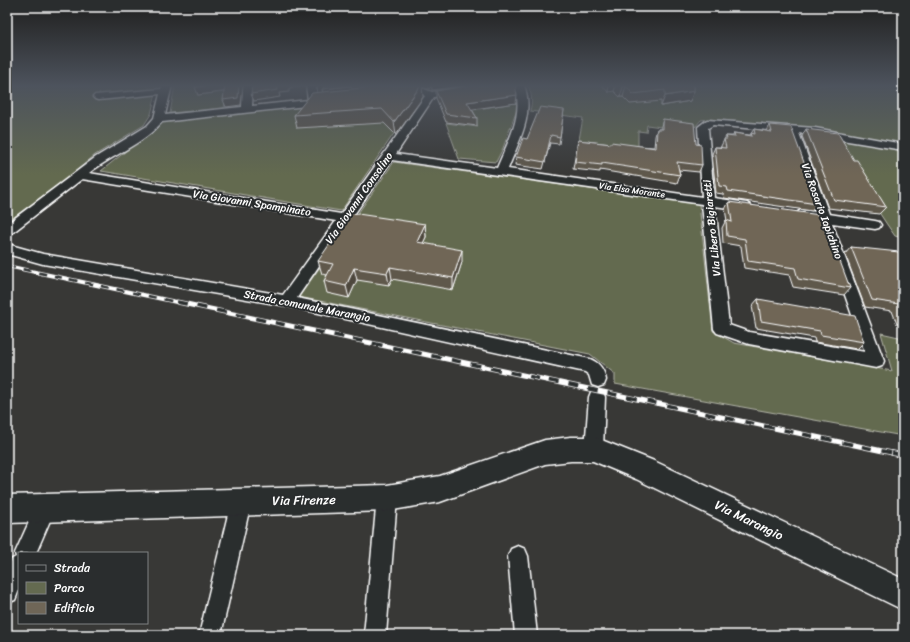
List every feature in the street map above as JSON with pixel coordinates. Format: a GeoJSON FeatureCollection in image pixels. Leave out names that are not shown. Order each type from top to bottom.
{"type":"FeatureCollection","features":[{"type":"Feature","properties":{"kind":"street"},"geometry":{"type":"LineString","coordinates":[[7,230],[100,158],[151,128],[159,119],[160,115]]}},
{"type":"Feature","properties":{"kind":"street"},"geometry":{"type":"LineString","coordinates":[[159,119],[195,115]]}},
{"type":"Feature","properties":{"kind":"street","name":"Via Giovanni Consolino"},"geometry":{"type":"LineString","coordinates":[[287,301],[390,156],[411,115]]}},
{"type":"Feature","properties":{"kind":"street"},"geometry":{"type":"LineString","coordinates":[[501,172],[523,115]]}},
{"type":"Feature","properties":{"kind":"street","name":"Via Libero Bigiaretti"},"geometry":{"type":"LineString","coordinates":[[792,129],[711,122],[703,127],[708,201],[722,329],[749,338],[876,362]]}},
{"type":"Feature","properties":{"kind":"street"},"geometry":{"type":"LineString","coordinates":[[792,129],[903,147]]}},
{"type":"Feature","properties":{"kind":"street","name":"Via Rosario Iapichino"},"geometry":{"type":"LineString","coordinates":[[792,129],[876,362]]}},
{"type":"Feature","properties":{"kind":"street","name":"Via Elsa Morante"},"geometry":{"type":"LineString","coordinates":[[390,156],[762,209]]}},
{"type":"Feature","properties":{"kind":"street","name":"Via Giovanni Spampinato"},"geometry":{"type":"LineString","coordinates":[[80,175],[377,223]]}},
{"type":"Feature","properties":{"kind":"street"},"geometry":{"type":"LineString","coordinates":[[786,212],[875,225]]}},
{"type":"Feature","properties":{"kind":"street","name":"Strada comunale Marangio"},"geometry":{"type":"LineString","coordinates":[[7,249],[43,259],[287,301],[590,366],[596,372],[598,380]]}},
{"type":"Feature","properties":{"kind":"street"},"geometry":{"type":"LineString","coordinates":[[594,449],[597,397]]}},
{"type":"Feature","properties":{"kind":"street","name":"Via Firenze"},"geometry":{"type":"LineString","coordinates":[[7,509],[387,498],[440,488],[545,452],[571,449],[594,449]]}},
{"type":"Feature","properties":{"kind":"street","name":"Via Marangio"},"geometry":{"type":"LineString","coordinates":[[594,449],[645,470],[903,595]]}},
{"type":"Feature","properties":{"kind":"street"},"geometry":{"type":"LineString","coordinates":[[375,635],[387,498]]}},
{"type":"Feature","properties":{"kind":"street"},"geometry":{"type":"LineString","coordinates":[[210,635],[241,502]]}},
{"type":"Feature","properties":{"kind":"street"},"geometry":{"type":"LineString","coordinates":[[25,552],[45,509]]}},
{"type":"Feature","properties":{"kind":"street"},"geometry":{"type":"LineString","coordinates":[[518,556],[526,635]]}},
{"type":"Feature","properties":{"kind":"street"},"geometry":{"type":"LineString","coordinates":[[7,592],[18,568]]}},
{"type":"Feature","properties":{"kind":"green space"},"geometry":{"type":"Polygon","coordinates":[[[7,115],[150,115],[144,125],[95,155],[70,176],[7,222],[7,115]]]}},
{"type":"Feature","properties":{"kind":"green space"},"geometry":{"type":"Polygon","coordinates":[[[213,115],[407,115],[341,211],[101,171],[164,121],[213,115]]]}},
{"type":"Feature","properties":{"kind":"green space"},"geometry":{"type":"Polygon","coordinates":[[[470,115],[515,115],[503,148],[496,162],[459,159],[446,123],[478,127],[470,115]]]}},
{"type":"Feature","properties":{"kind":"green space"},"geometry":{"type":"Polygon","coordinates":[[[560,115],[903,115],[903,144],[810,128],[710,119],[701,120],[694,128],[662,124],[661,127],[647,125],[646,132],[638,131],[638,153],[578,145],[583,118],[560,115]]]}},
{"type":"Feature","properties":{"kind":"green space"},"geometry":{"type":"Polygon","coordinates":[[[832,138],[903,150],[903,238],[895,236],[832,138]]]}},
{"type":"Feature","properties":{"kind":"green space"},"geometry":{"type":"Polygon","coordinates":[[[394,162],[699,204],[713,331],[734,343],[892,371],[881,333],[903,338],[903,436],[615,384],[615,374],[590,354],[299,297],[394,162]]]}},
{"type":"Feature","properties":{"kind":"building"},"geometry":{"type":"Polygon","coordinates":[[[388,115],[399,115],[394,122],[388,115]]]}},
{"type":"Feature","properties":{"kind":"building"},"geometry":{"type":"Polygon","coordinates":[[[453,115],[475,115],[477,118],[453,115]]]}},
{"type":"Feature","properties":{"kind":"building"},"geometry":{"type":"Polygon","coordinates":[[[537,115],[563,115],[560,137],[551,135],[545,162],[516,157],[523,138],[527,139],[537,115]]]}},
{"type":"Feature","properties":{"kind":"building"},"geometry":{"type":"Polygon","coordinates":[[[663,119],[694,123],[696,144],[701,145],[702,165],[677,162],[680,175],[602,163],[602,165],[575,162],[578,140],[611,144],[611,142],[656,148],[657,129],[663,129],[663,119]]]}},
{"type":"Feature","properties":{"kind":"building"},"geometry":{"type":"Polygon","coordinates":[[[770,125],[791,127],[817,198],[815,198],[817,204],[728,191],[727,187],[719,186],[715,147],[726,148],[724,139],[727,139],[726,136],[735,137],[734,133],[752,136],[751,133],[755,134],[754,129],[772,132],[770,125]]]}},
{"type":"Feature","properties":{"kind":"building"},"geometry":{"type":"Polygon","coordinates":[[[806,129],[838,133],[854,160],[857,160],[886,207],[834,200],[806,129]]]}},
{"type":"Feature","properties":{"kind":"building"},"geometry":{"type":"Polygon","coordinates":[[[729,202],[820,215],[828,238],[831,244],[834,245],[850,288],[798,279],[795,268],[748,261],[745,239],[727,236],[726,220],[732,222],[729,202]]]}},
{"type":"Feature","properties":{"kind":"building"},"geometry":{"type":"Polygon","coordinates":[[[351,213],[425,224],[417,242],[462,250],[453,278],[390,267],[387,273],[354,268],[346,286],[324,281],[333,264],[318,261],[351,213]]]}},
{"type":"Feature","properties":{"kind":"building"},"geometry":{"type":"Polygon","coordinates":[[[851,247],[899,252],[903,261],[903,313],[899,304],[872,300],[851,247]]]}},
{"type":"Feature","properties":{"kind":"building"},"geometry":{"type":"Polygon","coordinates":[[[758,299],[855,316],[864,342],[821,335],[820,331],[761,321],[758,299]]]}},
{"type":"Feature","properties":{"kind":"railway"},"geometry":{"type":"LineString","coordinates":[[7,266],[181,303]]}},
{"type":"Feature","properties":{"kind":"railway"},"geometry":{"type":"LineString","coordinates":[[177,302],[894,453]]}},
{"type":"Feature","properties":{"kind":"railway"},"geometry":{"type":"LineString","coordinates":[[894,453],[903,455]]}}]}
